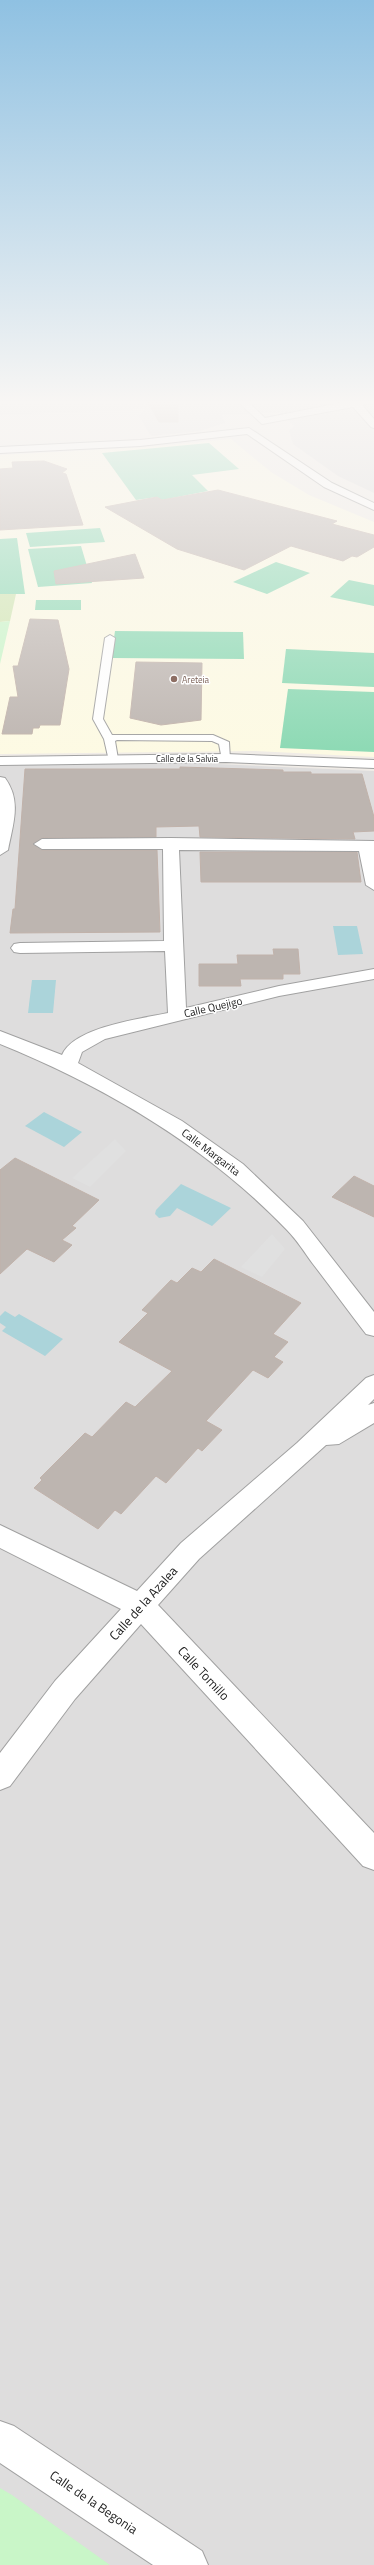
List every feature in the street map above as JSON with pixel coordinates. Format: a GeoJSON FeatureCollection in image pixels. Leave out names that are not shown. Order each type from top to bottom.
{"type":"FeatureCollection","features":[{"type":"Feature","properties":{"kind":"street","name":"Calle de la Salvia"},"geometry":{"type":"LineString","coordinates":[[0,761],[226,758],[374,764]]}},
{"type":"Feature","properties":{"kind":"street"},"geometry":{"type":"LineString","coordinates":[[0,781],[7,790],[8,801],[0,850]]}},
{"type":"Feature","properties":{"kind":"street"},"geometry":{"type":"LineString","coordinates":[[42,844],[370,846],[374,885]]}},
{"type":"Feature","properties":{"kind":"street"},"geometry":{"type":"LineString","coordinates":[[171,844],[173,946],[177,1015]]}},
{"type":"Feature","properties":{"kind":"street"},"geometry":{"type":"LineString","coordinates":[[20,948],[173,946]]}},
{"type":"Feature","properties":{"kind":"street","name":"Calle Quejigo"},"geometry":{"type":"LineString","coordinates":[[67,1066],[74,1049],[83,1042],[99,1035],[279,991],[374,974]]}},
{"type":"Feature","properties":{"kind":"street","name":"Calle Margarita"},"geometry":{"type":"LineString","coordinates":[[0,1037],[67,1066],[175,1126],[236,1169],[296,1226],[374,1328]]}},
{"type":"Feature","properties":{"kind":"street","name":"Calle de la Azalea"},"geometry":{"type":"LineString","coordinates":[[0,1776],[65,1690],[190,1551],[306,1450],[374,1384]]}},
{"type":"Feature","properties":{"kind":"street","name":"Calle de la Azalea"},"geometry":{"type":"LineString","coordinates":[[306,1450],[374,1412]]}},
{"type":"Feature","properties":{"kind":"street","name":"Calle Tomillo"},"geometry":{"type":"LineString","coordinates":[[0,1536],[141,1606],[374,1855]]}},
{"type":"Feature","properties":{"kind":"street","name":"Calle de la Begonia"},"geometry":{"type":"LineString","coordinates":[[0,2440],[188,2565]]}},
{"type":"Feature","properties":{"kind":"lane"},"geometry":{"type":"LineString","coordinates":[[110,638],[98,719],[109,739],[113,759]]}},
{"type":"Feature","properties":{"kind":"lane"},"geometry":{"type":"LineString","coordinates":[[109,739],[213,738],[224,742],[226,758]]}},
{"type":"Feature","properties":{"kind":"shaded area"},"geometry":{"type":"Polygon","coordinates":[[[0,520],[368,520],[374,522],[374,757],[255,751],[0,754],[0,520]]]}},
{"type":"Feature","properties":{"kind":"shaded area"},"geometry":{"type":"Polygon","coordinates":[[[194,763],[374,771],[374,2565],[0,2565],[0,765],[194,763]]]}},
{"type":"Feature","properties":{"kind":"shaded area"},"geometry":{"type":"Polygon","coordinates":[[[115,1139],[126,1151],[90,1187],[72,1178],[115,1139]]]}},
{"type":"Feature","properties":{"kind":"shaded area"},"geometry":{"type":"Polygon","coordinates":[[[272,1234],[285,1249],[262,1277],[241,1267],[272,1234]]]}},
{"type":"Feature","properties":{"kind":"green space"},"geometry":{"type":"Polygon","coordinates":[[[100,528],[105,542],[30,547],[26,533],[100,528]]]}},
{"type":"Feature","properties":{"kind":"green space"},"geometry":{"type":"Polygon","coordinates":[[[17,538],[25,594],[0,594],[0,539],[17,538]]]}},
{"type":"Feature","properties":{"kind":"green space"},"geometry":{"type":"Polygon","coordinates":[[[81,546],[92,583],[38,587],[28,549],[81,546]]]}},
{"type":"Feature","properties":{"kind":"green space"},"geometry":{"type":"Polygon","coordinates":[[[276,562],[310,573],[267,594],[233,582],[276,562]]]}},
{"type":"Feature","properties":{"kind":"green space"},"geometry":{"type":"Polygon","coordinates":[[[349,580],[374,585],[374,606],[330,597],[349,580]]]}},
{"type":"Feature","properties":{"kind":"green space"},"geometry":{"type":"Polygon","coordinates":[[[0,594],[16,594],[10,621],[0,622],[0,594]]]}},
{"type":"Feature","properties":{"kind":"green space"},"geometry":{"type":"Polygon","coordinates":[[[36,600],[81,600],[81,610],[35,610],[36,600]]]}},
{"type":"Feature","properties":{"kind":"green space"},"geometry":{"type":"Polygon","coordinates":[[[10,621],[0,664],[0,622],[10,621]]]}},
{"type":"Feature","properties":{"kind":"green space"},"geometry":{"type":"Polygon","coordinates":[[[115,631],[243,632],[244,659],[111,658],[115,631]]]}},
{"type":"Feature","properties":{"kind":"green space"},"geometry":{"type":"Polygon","coordinates":[[[286,649],[374,653],[374,687],[282,683],[286,649]]]}},
{"type":"Feature","properties":{"kind":"green space"},"geometry":{"type":"Polygon","coordinates":[[[288,689],[374,692],[374,752],[280,748],[288,689]]]}},
{"type":"Feature","properties":{"kind":"green space"},"geometry":{"type":"Polygon","coordinates":[[[0,2488],[12,2495],[110,2565],[0,2565],[0,2488]]]}},
{"type":"Feature","properties":{"kind":"water"},"geometry":{"type":"Polygon","coordinates":[[[333,926],[357,926],[363,954],[338,955],[333,926]]]}},
{"type":"Feature","properties":{"kind":"water"},"geometry":{"type":"Polygon","coordinates":[[[32,980],[56,980],[53,1013],[28,1013],[32,980]]]}},
{"type":"Feature","properties":{"kind":"water"},"geometry":{"type":"Polygon","coordinates":[[[44,1112],[82,1132],[64,1147],[25,1126],[44,1112]]]}},
{"type":"Feature","properties":{"kind":"water"},"geometry":{"type":"Polygon","coordinates":[[[181,1184],[231,1208],[212,1226],[177,1208],[170,1216],[159,1218],[155,1214],[156,1210],[181,1184]]]}},
{"type":"Feature","properties":{"kind":"water"},"geometry":{"type":"Polygon","coordinates":[[[5,1311],[15,1317],[19,1314],[63,1339],[45,1356],[2,1331],[6,1327],[0,1323],[0,1316],[5,1311]]]}},
{"type":"Feature","properties":{"kind":"building"},"geometry":{"type":"Polygon","coordinates":[[[0,520],[81,520],[83,525],[0,530],[0,520]]]}},
{"type":"Feature","properties":{"kind":"building"},"geometry":{"type":"Polygon","coordinates":[[[127,520],[332,520],[337,521],[332,524],[374,535],[374,547],[357,557],[352,556],[343,561],[291,546],[244,570],[177,549],[127,520]]]}},
{"type":"Feature","properties":{"kind":"building"},"geometry":{"type":"Polygon","coordinates":[[[135,554],[144,578],[56,584],[54,571],[135,554]]]}},
{"type":"Feature","properties":{"kind":"building"},"geometry":{"type":"Polygon","coordinates":[[[30,619],[58,620],[69,669],[60,725],[40,725],[39,728],[33,728],[32,734],[2,734],[10,697],[18,697],[13,666],[18,666],[30,619]]]}},
{"type":"Feature","properties":{"kind":"building"},"geometry":{"type":"Polygon","coordinates":[[[136,662],[202,663],[201,720],[161,725],[130,718],[136,662]]]}},
{"type":"Feature","properties":{"kind":"building"},"geometry":{"type":"Polygon","coordinates":[[[180,767],[283,770],[283,772],[311,772],[311,774],[362,774],[374,817],[374,831],[353,832],[355,839],[200,837],[199,826],[156,827],[156,837],[42,838],[33,844],[42,850],[157,850],[160,932],[10,933],[13,909],[15,909],[25,769],[180,769],[180,767]]]}},
{"type":"Feature","properties":{"kind":"building"},"geometry":{"type":"Polygon","coordinates":[[[200,852],[357,852],[361,882],[201,882],[200,852]]]}},
{"type":"Feature","properties":{"kind":"building"},"geometry":{"type":"Polygon","coordinates":[[[273,949],[298,949],[300,974],[283,974],[283,979],[240,979],[241,986],[199,986],[199,964],[238,964],[237,955],[274,955],[273,949]]]}},
{"type":"Feature","properties":{"kind":"building"},"geometry":{"type":"Polygon","coordinates":[[[15,1158],[99,1200],[72,1226],[76,1228],[62,1240],[72,1245],[54,1262],[27,1249],[0,1274],[0,1170],[15,1158]]]}},
{"type":"Feature","properties":{"kind":"building"},"geometry":{"type":"Polygon","coordinates":[[[354,1176],[374,1186],[374,1217],[332,1197],[354,1176]]]}},
{"type":"Feature","properties":{"kind":"building"},"geometry":{"type":"Polygon","coordinates":[[[214,1259],[301,1303],[273,1334],[288,1342],[274,1357],[283,1362],[268,1378],[253,1370],[206,1421],[222,1430],[202,1451],[198,1448],[166,1483],[156,1476],[121,1514],[115,1510],[98,1529],[34,1488],[42,1480],[40,1478],[85,1433],[92,1437],[126,1402],[135,1407],[172,1371],[119,1342],[148,1313],[142,1310],[171,1280],[177,1283],[192,1268],[201,1272],[214,1259]]]}},
{"type":"Feature","properties":{"kind":"place","name":"Areteia"},"geometry":{"type":"Point","coordinates":[174,679]}}]}
